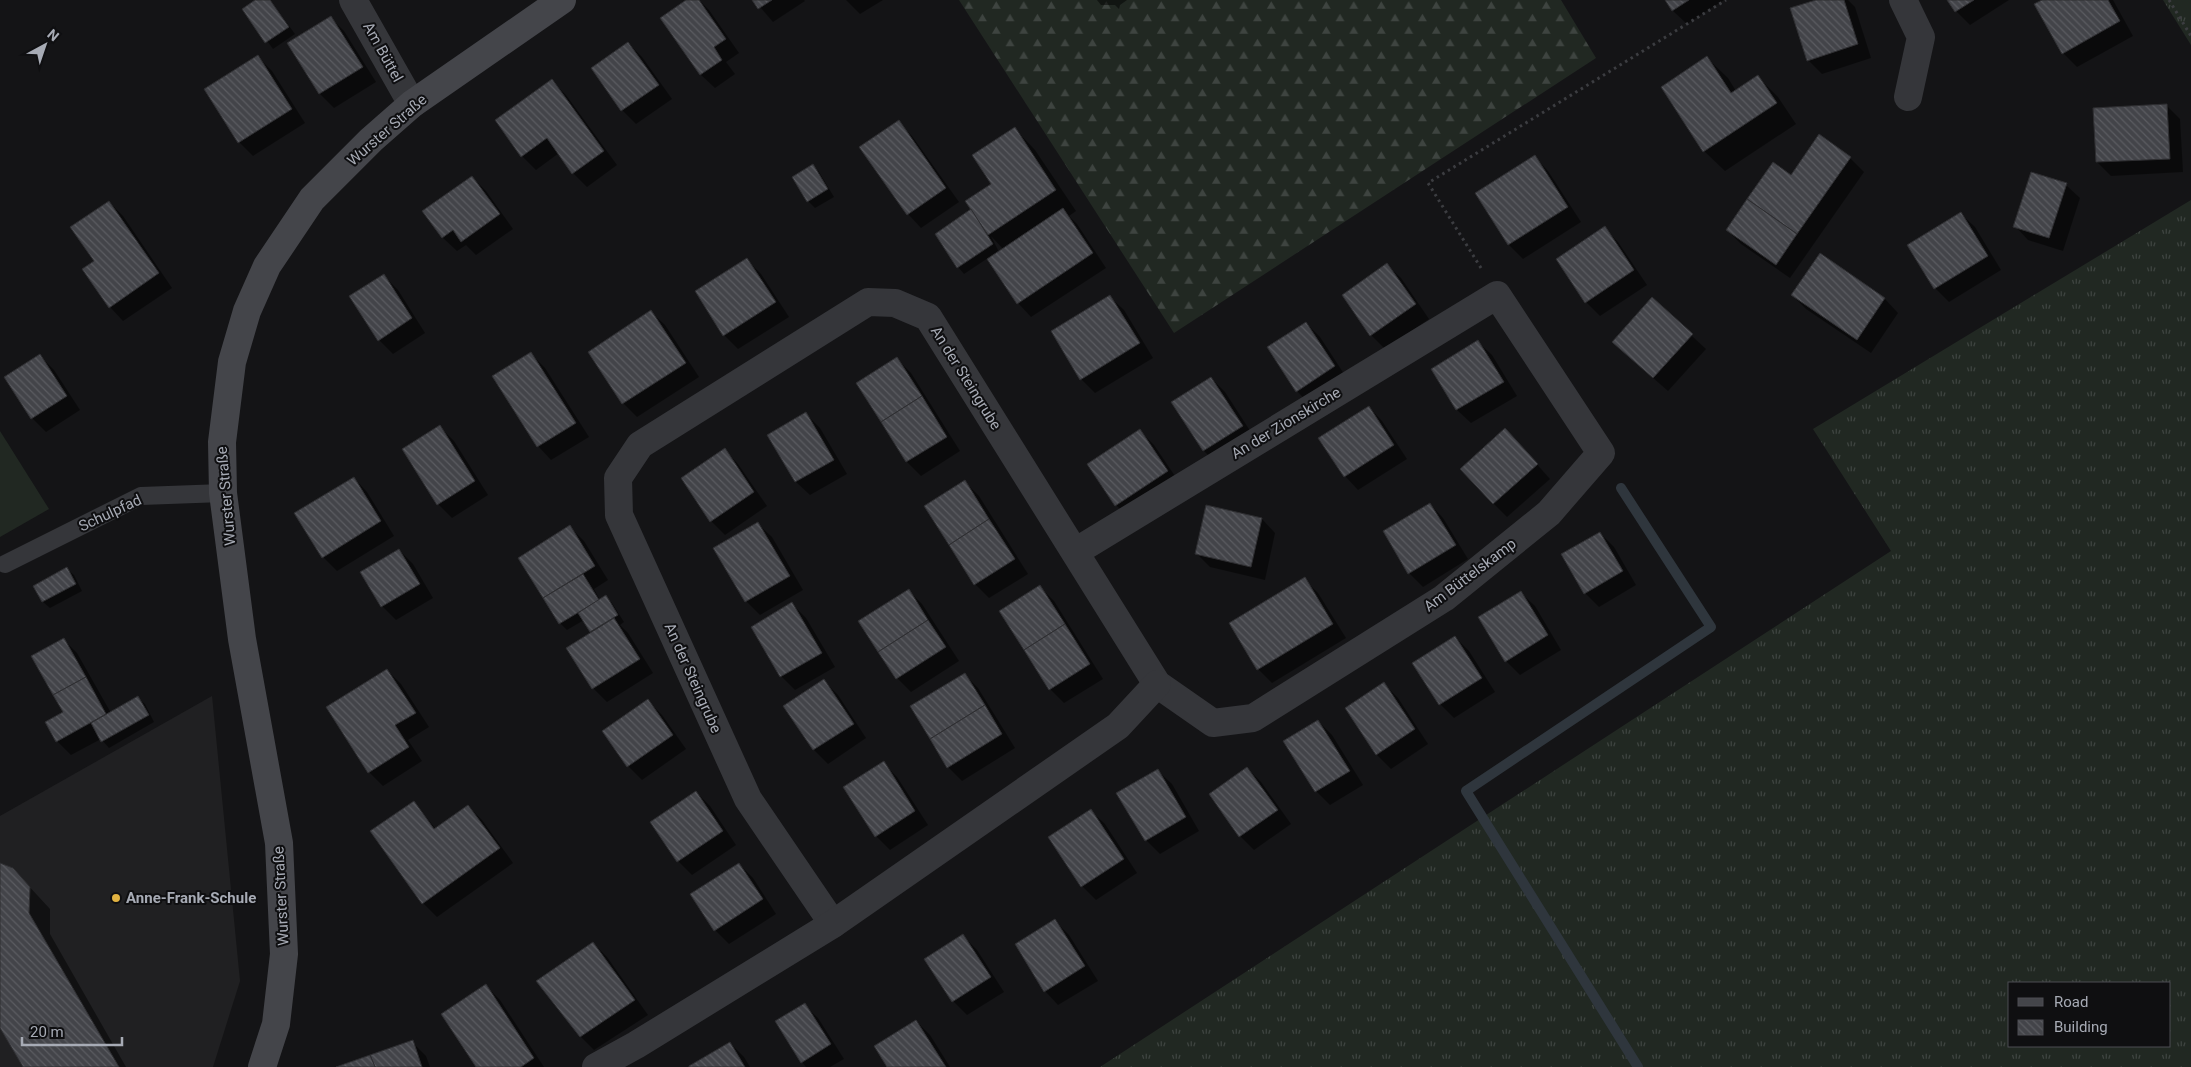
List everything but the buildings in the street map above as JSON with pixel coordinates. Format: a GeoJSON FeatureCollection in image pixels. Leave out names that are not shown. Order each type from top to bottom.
{"type":"FeatureCollection","features":[{"type":"Feature","properties":{"kind":"main road","name":"Wurster Straße"},"geometry":{"type":"LineString","coordinates":[[262,1067],[276,1024],[284,954],[278,843],[242,639],[223,493],[222,442],[232,362],[247,311],[267,266],[312,199],[371,140],[412,104],[562,0]]}},
{"type":"Feature","properties":{"kind":"street","name":"Am Büttel"},"geometry":{"type":"LineString","coordinates":[[354,0],[412,104]]}},
{"type":"Feature","properties":{"kind":"street"},"geometry":{"type":"LineString","coordinates":[[1903,0],[1921,37],[1908,97]]}},
{"type":"Feature","properties":{"kind":"street","name":"An der Zionskirche"},"geometry":{"type":"LineString","coordinates":[[1075,552],[1497,295]]}},
{"type":"Feature","properties":{"kind":"street","name":"Am Büttelskamp"},"geometry":{"type":"LineString","coordinates":[[1157,684],[1213,723],[1253,718],[1444,598],[1555,506],[1601,453],[1497,295]]}},
{"type":"Feature","properties":{"kind":"street","name":"An der Steingrube"},"geometry":{"type":"LineString","coordinates":[[833,924],[748,799],[619,515],[618,478],[640,444],[868,302],[895,303],[928,317],[1157,684]]}},
{"type":"Feature","properties":{"kind":"street"},"geometry":{"type":"LineString","coordinates":[[596,1067],[636,1045],[833,924],[1118,726],[1157,684]]}},
{"type":"Feature","properties":{"kind":"lane","name":"Schulpfad"},"geometry":{"type":"LineString","coordinates":[[5,564],[142,496],[223,493]]}},
{"type":"Feature","properties":{"kind":"path"},"geometry":{"type":"LineString","coordinates":[[1497,295],[1428,183],[1726,0]]}},
{"type":"Feature","properties":{"kind":"path"},"geometry":{"type":"LineString","coordinates":[[2170,0],[2191,36]]}},
{"type":"Feature","properties":{"kind":"shaded area","name":"Anne-Frank-Schule"},"geometry":{"type":"Polygon","coordinates":[[[212,696],[240,981],[213,1067],[0,1067],[0,816],[212,696]]]}},
{"type":"Feature","properties":{"kind":"green space"},"geometry":{"type":"Polygon","coordinates":[[[959,0],[1561,0],[1596,58],[1174,333],[959,0]]]}},
{"type":"Feature","properties":{"kind":"green space"},"geometry":{"type":"Polygon","coordinates":[[[2163,0],[2191,0],[2191,45],[2163,0]]]}},
{"type":"Feature","properties":{"kind":"green space"},"geometry":{"type":"Polygon","coordinates":[[[2191,200],[2191,1067],[1100,1067],[1891,551],[1813,429],[2191,200]]]}},
{"type":"Feature","properties":{"kind":"green space"},"geometry":{"type":"Polygon","coordinates":[[[0,431],[49,509],[0,537],[0,431]]]}},
{"type":"Feature","properties":{"kind":"waterway"},"geometry":{"type":"LineString","coordinates":[[1621,488],[1711,627],[1466,791],[1638,1067]]}},
{"type":"Feature","properties":{"kind":"place","name":"Anne-Frank-Schule"},"geometry":{"type":"Point","coordinates":[116,898]}}]}
